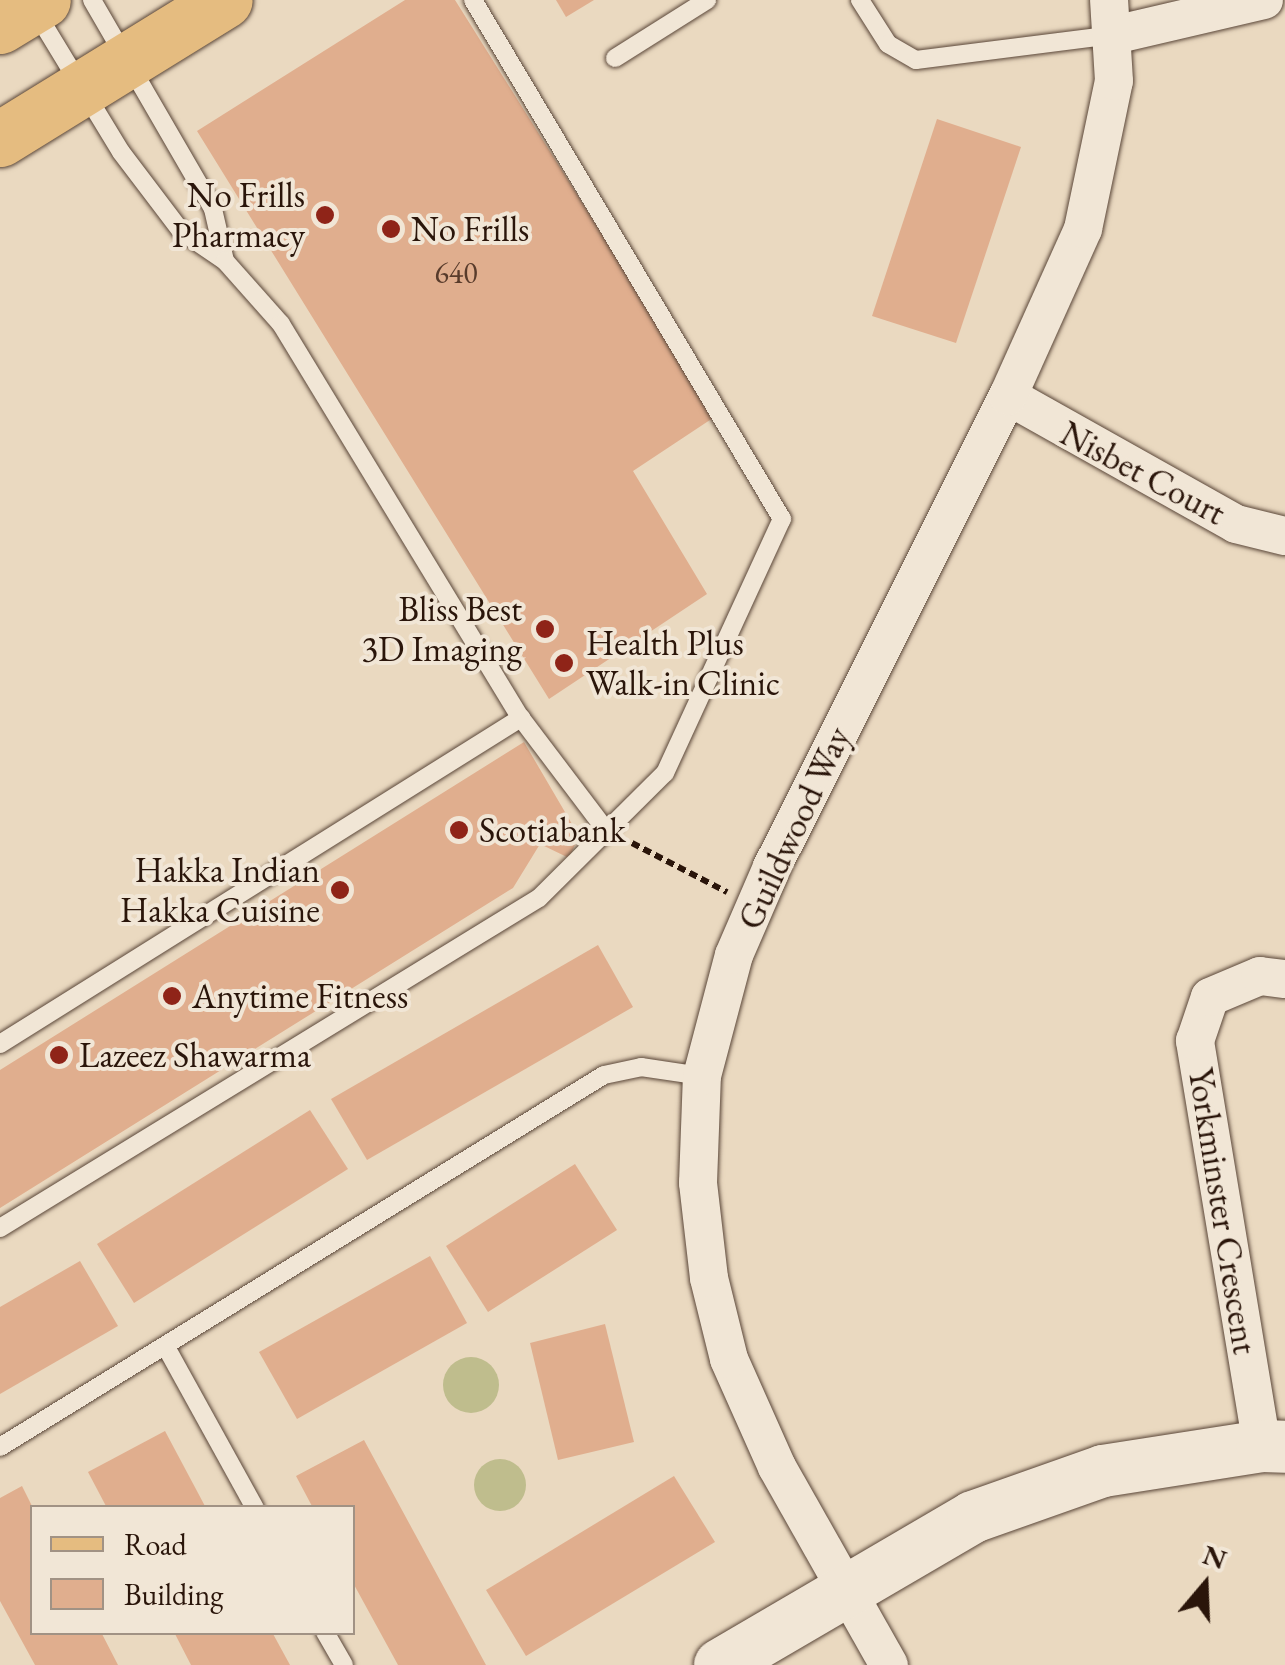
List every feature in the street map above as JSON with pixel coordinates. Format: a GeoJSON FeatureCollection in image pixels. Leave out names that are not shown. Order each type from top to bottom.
{"type":"FeatureCollection","features":[{"type":"Feature","properties":{"kind":"main road"},"geometry":{"type":"LineString","coordinates":[[0,139],[225,0]]}},
{"type":"Feature","properties":{"kind":"street"},"geometry":{"type":"LineString","coordinates":[[1112,18],[1264,0]]}},
{"type":"Feature","properties":{"kind":"street","name":"Guildwood Way"},"geometry":{"type":"LineString","coordinates":[[889,1665],[777,1467],[729,1359],[709,1278],[698,1183],[702,1076],[734,955],[754,908],[1008,396],[1082,229],[1114,81],[1112,18]]}},
{"type":"Feature","properties":{"kind":"street","name":"Nisbet Court"},"geometry":{"type":"LineString","coordinates":[[1008,396],[1236,524],[1285,536]]}},
{"type":"Feature","properties":{"kind":"street","name":"Yorkminster Crescent"},"geometry":{"type":"LineString","coordinates":[[1273,1446],[1195,1040],[1210,996],[1260,976],[1285,979]]}},
{"type":"Feature","properties":{"kind":"street"},"geometry":{"type":"LineString","coordinates":[[720,1665],[973,1517],[1085,1477],[1273,1446]]}},
{"type":"Feature","properties":{"kind":"lane"},"geometry":{"type":"LineString","coordinates":[[92,0],[121,152],[181,232],[225,262],[281,324],[520,718],[605,829]]}},
{"type":"Feature","properties":{"kind":"lane"},"geometry":{"type":"LineString","coordinates":[[0,1228],[538,898],[665,773],[782,519],[474,0]]}},
{"type":"Feature","properties":{"kind":"lane"},"geometry":{"type":"LineString","coordinates":[[615,58],[707,0]]}},
{"type":"Feature","properties":{"kind":"lane"},"geometry":{"type":"LineString","coordinates":[[860,0],[888,44],[916,60],[1112,18]]}},
{"type":"Feature","properties":{"kind":"lane"},"geometry":{"type":"LineString","coordinates":[[25,11],[105,74],[213,208],[225,262]]}},
{"type":"Feature","properties":{"kind":"lane"},"geometry":{"type":"LineString","coordinates":[[0,1044],[520,718]]}},
{"type":"Feature","properties":{"kind":"lane"},"geometry":{"type":"LineString","coordinates":[[0,1447],[604,1075],[641,1067],[702,1076]]}},
{"type":"Feature","properties":{"kind":"lane"},"geometry":{"type":"LineString","coordinates":[[166,1347],[254,1505]]}},
{"type":"Feature","properties":{"kind":"lane"},"geometry":{"type":"LineString","coordinates":[[328,1635],[344,1665]]}},
{"type":"Feature","properties":{"kind":"path"},"geometry":{"type":"LineString","coordinates":[[605,829],[754,908]]}},
{"type":"Feature","properties":{"kind":"shaded area"},"geometry":{"type":"Polygon","coordinates":[[[471,1357],[491,1365],[499,1385],[491,1405],[471,1413],[451,1405],[443,1385],[451,1365],[471,1357]]]}},
{"type":"Feature","properties":{"kind":"shaded area"},"geometry":{"type":"Polygon","coordinates":[[[500,1459],[518,1467],[526,1485],[518,1503],[500,1511],[482,1503],[474,1485],[482,1467],[500,1459]]]}},
{"type":"Feature","properties":{"kind":"building"},"geometry":{"type":"Polygon","coordinates":[[[405,0],[455,0],[716,416],[633,471],[707,594],[549,699],[197,131],[405,0]]]}},
{"type":"Feature","properties":{"kind":"building"},"geometry":{"type":"Polygon","coordinates":[[[556,0],[594,0],[566,17],[556,0]]]}},
{"type":"Feature","properties":{"kind":"building"},"geometry":{"type":"Polygon","coordinates":[[[937,119],[1021,147],[956,343],[872,316],[937,119]]]}},
{"type":"Feature","properties":{"kind":"building"},"geometry":{"type":"Polygon","coordinates":[[[524,742],[579,836],[569,858],[540,844],[513,888],[0,1208],[0,1070],[524,742]]]}},
{"type":"Feature","properties":{"kind":"building"},"geometry":{"type":"Polygon","coordinates":[[[598,945],[633,1007],[367,1160],[331,1099],[598,945]]]}},
{"type":"Feature","properties":{"kind":"building"},"geometry":{"type":"Polygon","coordinates":[[[310,1110],[348,1169],[134,1303],[97,1244],[310,1110]]]}},
{"type":"Feature","properties":{"kind":"building"},"geometry":{"type":"Polygon","coordinates":[[[575,1164],[617,1230],[488,1312],[446,1246],[575,1164]]]}},
{"type":"Feature","properties":{"kind":"building"},"geometry":{"type":"Polygon","coordinates":[[[430,1256],[467,1323],[297,1419],[259,1352],[430,1256]]]}},
{"type":"Feature","properties":{"kind":"building"},"geometry":{"type":"Polygon","coordinates":[[[80,1261],[118,1326],[0,1394],[0,1307],[80,1261]]]}},
{"type":"Feature","properties":{"kind":"building"},"geometry":{"type":"Polygon","coordinates":[[[605,1324],[634,1442],[558,1460],[530,1343],[605,1324]]]}},
{"type":"Feature","properties":{"kind":"building"},"geometry":{"type":"Polygon","coordinates":[[[165,1431],[204,1505],[105,1505],[88,1472],[165,1431]]]}},
{"type":"Feature","properties":{"kind":"building"},"geometry":{"type":"Polygon","coordinates":[[[364,1440],[486,1665],[398,1665],[355,1586],[355,1505],[311,1505],[296,1476],[364,1440]]]}},
{"type":"Feature","properties":{"kind":"building"},"geometry":{"type":"Polygon","coordinates":[[[674,1476],[715,1542],[526,1656],[486,1590],[674,1476]]]}},
{"type":"Feature","properties":{"kind":"building"},"geometry":{"type":"Polygon","coordinates":[[[22,1486],[32,1505],[30,1635],[103,1635],[118,1665],[35,1665],[0,1601],[0,1498],[22,1486]]]}},
{"type":"Feature","properties":{"kind":"building"},"geometry":{"type":"Polygon","coordinates":[[[176,1635],[274,1635],[290,1665],[191,1665],[176,1635]]]}},
{"type":"Feature","properties":{"kind":"place","name":"No Frills Pharmacy"},"geometry":{"type":"Point","coordinates":[325,215]}},
{"type":"Feature","properties":{"kind":"place","name":"No Frills"},"geometry":{"type":"Point","coordinates":[391,229]}},
{"type":"Feature","properties":{"kind":"place","name":"Bliss Best 3D Imaging"},"geometry":{"type":"Point","coordinates":[545,629]}},
{"type":"Feature","properties":{"kind":"place","name":"Health Plus Walk-in Clinic"},"geometry":{"type":"Point","coordinates":[564,663]}},
{"type":"Feature","properties":{"kind":"place","name":"Scotiabank"},"geometry":{"type":"Point","coordinates":[459,830]}},
{"type":"Feature","properties":{"kind":"place","name":"Hakka Indian Hakka Cuisine"},"geometry":{"type":"Point","coordinates":[340,890]}},
{"type":"Feature","properties":{"kind":"place","name":"Anytime Fitness"},"geometry":{"type":"Point","coordinates":[172,996]}},
{"type":"Feature","properties":{"kind":"place","name":"Lazeez Shawarma"},"geometry":{"type":"Point","coordinates":[59,1055]}}]}
